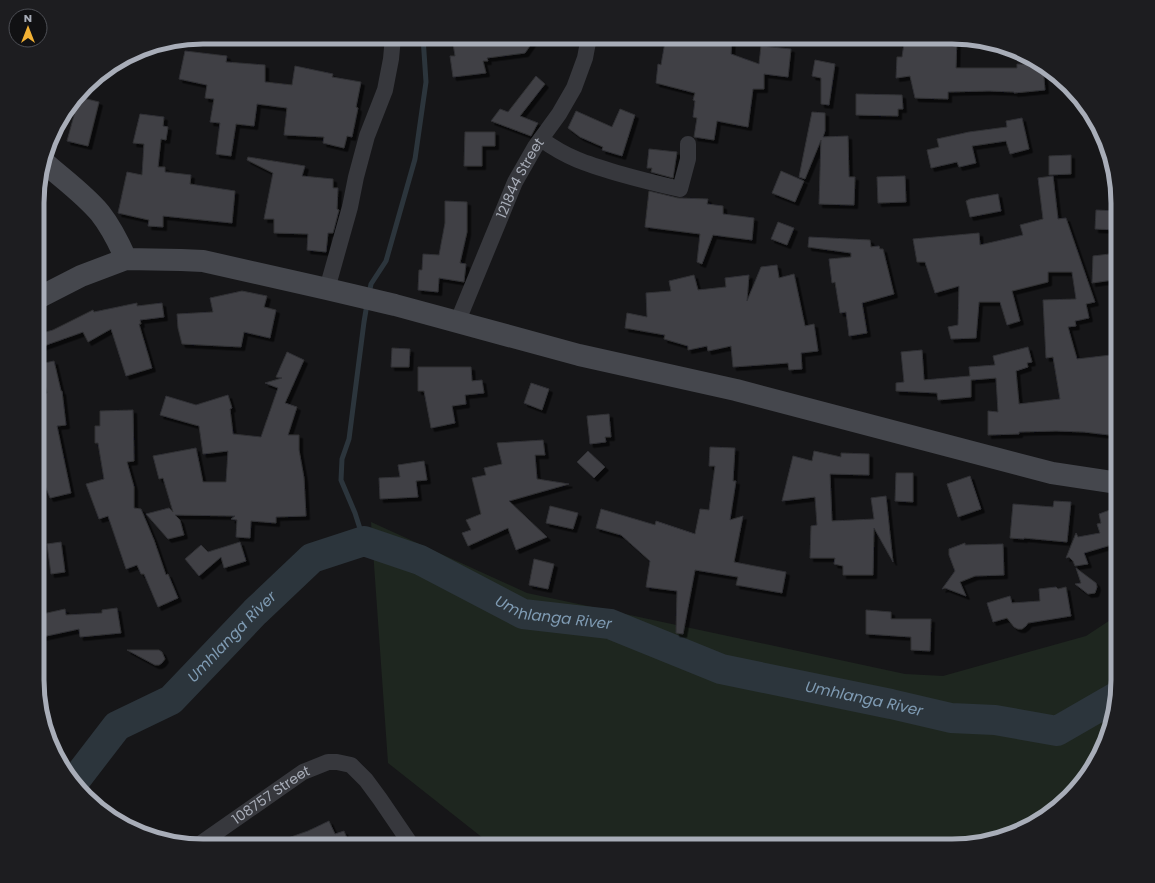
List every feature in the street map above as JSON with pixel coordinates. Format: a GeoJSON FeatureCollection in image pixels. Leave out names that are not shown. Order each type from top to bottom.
{"type":"FeatureCollection","features":[{"type":"Feature","properties":{"kind":"street"},"geometry":{"type":"LineString","coordinates":[[335,291],[356,177],[367,136],[385,90],[392,44]]}},
{"type":"Feature","properties":{"kind":"street","name":"121844 Street"},"geometry":{"type":"LineString","coordinates":[[457,323],[515,182],[535,147],[559,114],[574,88],[585,58],[588,44]]}},
{"type":"Feature","properties":{"kind":"street"},"geometry":{"type":"LineString","coordinates":[[541,138],[553,148],[577,160],[601,169],[680,189],[688,160],[688,144]]}},
{"type":"Feature","properties":{"kind":"street"},"geometry":{"type":"LineString","coordinates":[[48,166],[99,212],[119,242],[126,259]]}},
{"type":"Feature","properties":{"kind":"street"},"geometry":{"type":"LineString","coordinates":[[44,295],[81,276],[126,259],[203,261],[395,305],[579,355],[736,390],[1052,473],[1111,482]]}},
{"type":"Feature","properties":{"kind":"street","name":"108757 Street"},"geometry":{"type":"LineString","coordinates":[[207,839],[303,772],[328,762],[351,765],[366,780],[407,839]]}},
{"type":"Feature","properties":{"kind":"shaded area"},"geometry":{"type":"Polygon","coordinates":[[[371,522],[527,593],[905,674],[943,676],[1086,636],[1111,620],[1110,701],[1103,731],[1090,760],[1072,785],[1057,800],[1032,818],[1003,831],[973,838],[484,839],[388,763],[371,522]]]}},
{"type":"Feature","properties":{"kind":"building"},"geometry":{"type":"Polygon","coordinates":[[[453,44],[531,44],[525,53],[487,58],[488,61],[483,61],[486,73],[453,77],[450,56],[455,56],[453,44]]]}},
{"type":"Feature","properties":{"kind":"building"},"geometry":{"type":"Polygon","coordinates":[[[665,44],[732,44],[731,54],[759,64],[761,46],[791,49],[788,77],[764,74],[764,89],[753,89],[748,127],[717,121],[714,140],[694,137],[697,118],[693,117],[695,101],[693,100],[695,93],[656,83],[658,64],[661,65],[665,44]]]}},
{"type":"Feature","properties":{"kind":"building"},"geometry":{"type":"Polygon","coordinates":[[[904,44],[957,44],[956,68],[1017,68],[1017,64],[1031,65],[1044,73],[1045,90],[1014,93],[989,91],[948,92],[948,99],[915,98],[910,76],[896,78],[897,57],[902,57],[904,44]]]}},
{"type":"Feature","properties":{"kind":"building"},"geometry":{"type":"Polygon","coordinates":[[[185,51],[227,56],[226,62],[265,65],[265,82],[292,85],[295,66],[333,74],[332,77],[361,82],[356,107],[358,108],[352,137],[347,136],[344,148],[323,143],[324,137],[284,135],[287,108],[257,104],[254,126],[236,124],[231,156],[216,154],[220,123],[210,122],[214,99],[205,98],[207,85],[179,79],[185,51]]]}},
{"type":"Feature","properties":{"kind":"building"},"geometry":{"type":"Polygon","coordinates":[[[815,60],[835,64],[829,105],[821,104],[821,78],[812,76],[815,60]]]}},
{"type":"Feature","properties":{"kind":"building"},"geometry":{"type":"Polygon","coordinates":[[[536,76],[545,84],[520,116],[538,123],[531,136],[491,121],[500,109],[508,112],[536,76]]]}},
{"type":"Feature","properties":{"kind":"building"},"geometry":{"type":"Polygon","coordinates":[[[856,94],[902,95],[903,109],[898,109],[898,116],[856,115],[856,94]]]}},
{"type":"Feature","properties":{"kind":"building"},"geometry":{"type":"Polygon","coordinates":[[[83,98],[99,102],[88,146],[67,141],[76,107],[83,98]]]}},
{"type":"Feature","properties":{"kind":"building"},"geometry":{"type":"Polygon","coordinates":[[[620,109],[635,115],[622,156],[602,150],[603,147],[580,137],[568,128],[576,111],[612,127],[620,109]]]}},
{"type":"Feature","properties":{"kind":"building"},"geometry":{"type":"Polygon","coordinates":[[[812,112],[825,113],[825,131],[823,137],[848,136],[849,177],[855,177],[854,205],[819,204],[821,140],[805,179],[799,177],[812,112]]]}},
{"type":"Feature","properties":{"kind":"building"},"geometry":{"type":"Polygon","coordinates":[[[140,114],[164,117],[163,126],[168,127],[166,140],[161,139],[158,167],[165,167],[165,172],[191,175],[190,184],[235,191],[232,223],[163,216],[163,227],[148,226],[149,220],[118,213],[127,172],[142,175],[144,144],[133,143],[140,114]]]}},
{"type":"Feature","properties":{"kind":"building"},"geometry":{"type":"Polygon","coordinates":[[[1022,118],[1029,149],[1010,154],[1006,141],[972,146],[976,163],[959,167],[957,162],[931,168],[927,150],[939,147],[937,139],[969,132],[1007,127],[1006,121],[1022,118]]]}},
{"type":"Feature","properties":{"kind":"building"},"geometry":{"type":"Polygon","coordinates":[[[465,132],[495,132],[495,146],[482,146],[482,166],[464,166],[465,132]]]}},
{"type":"Feature","properties":{"kind":"building"},"geometry":{"type":"Polygon","coordinates":[[[649,149],[677,152],[673,178],[651,172],[652,168],[647,168],[649,149]]]}},
{"type":"Feature","properties":{"kind":"building"},"geometry":{"type":"Polygon","coordinates":[[[1071,155],[1071,174],[1049,175],[1049,156],[1071,155]]]}},
{"type":"Feature","properties":{"kind":"building"},"geometry":{"type":"Polygon","coordinates":[[[248,157],[305,166],[302,176],[333,179],[333,188],[338,188],[337,209],[339,210],[333,233],[328,233],[326,252],[307,250],[308,234],[274,233],[274,219],[264,219],[273,173],[247,160],[248,157]]]}},
{"type":"Feature","properties":{"kind":"building"},"geometry":{"type":"Polygon","coordinates":[[[781,171],[804,181],[795,202],[772,193],[781,171]]]}},
{"type":"Feature","properties":{"kind":"building"},"geometry":{"type":"Polygon","coordinates":[[[905,176],[906,202],[878,203],[877,177],[905,176]]]}},
{"type":"Feature","properties":{"kind":"building"},"geometry":{"type":"Polygon","coordinates":[[[1053,176],[1058,219],[1066,218],[1095,302],[1086,304],[1089,318],[1075,321],[1076,326],[1068,327],[1077,359],[1111,355],[1111,435],[1056,431],[988,435],[988,411],[998,412],[996,378],[971,380],[971,397],[938,400],[937,393],[896,391],[896,383],[904,382],[901,352],[922,350],[924,380],[970,376],[969,367],[995,365],[993,356],[1028,347],[1032,362],[1027,363],[1028,367],[1016,371],[1019,404],[1060,399],[1053,357],[1046,358],[1043,300],[1076,299],[1072,272],[1048,272],[1048,282],[1012,291],[1020,321],[1007,325],[1000,302],[979,302],[976,338],[951,339],[948,327],[958,325],[959,286],[935,293],[925,262],[917,262],[913,239],[979,233],[980,245],[1023,235],[1020,225],[1043,219],[1038,178],[1053,176]]]}},
{"type":"Feature","properties":{"kind":"building"},"geometry":{"type":"Polygon","coordinates":[[[649,191],[678,198],[708,199],[707,204],[723,206],[723,214],[754,218],[752,240],[713,235],[702,264],[697,262],[700,234],[645,227],[649,191]]]}},
{"type":"Feature","properties":{"kind":"building"},"geometry":{"type":"Polygon","coordinates":[[[998,194],[1001,211],[970,217],[966,201],[998,194]]]}},
{"type":"Feature","properties":{"kind":"building"},"geometry":{"type":"Polygon","coordinates":[[[445,201],[467,202],[467,232],[460,263],[466,264],[464,282],[439,278],[438,292],[418,290],[419,270],[422,270],[423,254],[439,255],[445,223],[445,201]]]}},
{"type":"Feature","properties":{"kind":"building"},"geometry":{"type":"Polygon","coordinates":[[[1096,210],[1111,211],[1111,230],[1095,229],[1096,210]]]}},
{"type":"Feature","properties":{"kind":"building"},"geometry":{"type":"Polygon","coordinates":[[[778,222],[794,228],[787,245],[771,239],[778,222]]]}},
{"type":"Feature","properties":{"kind":"building"},"geometry":{"type":"Polygon","coordinates":[[[809,237],[870,240],[871,247],[879,246],[880,249],[883,249],[894,294],[862,303],[867,333],[849,336],[846,312],[840,313],[835,282],[832,283],[829,259],[851,257],[851,253],[808,247],[809,237]]]}},
{"type":"Feature","properties":{"kind":"building"},"geometry":{"type":"Polygon","coordinates":[[[1111,254],[1111,280],[1092,283],[1093,256],[1111,254]]]}},
{"type":"Feature","properties":{"kind":"building"},"geometry":{"type":"Polygon","coordinates":[[[777,265],[779,278],[794,274],[805,326],[814,324],[818,351],[801,353],[802,369],[789,370],[788,363],[733,367],[731,346],[708,351],[707,346],[688,350],[688,346],[664,339],[665,335],[625,328],[627,313],[647,317],[646,293],[671,291],[669,281],[694,275],[698,290],[726,287],[725,278],[749,275],[747,301],[761,267],[777,265]]]}},
{"type":"Feature","properties":{"kind":"building"},"geometry":{"type":"Polygon","coordinates":[[[242,291],[267,296],[264,307],[276,310],[270,338],[244,332],[241,347],[182,344],[178,328],[177,314],[213,312],[210,298],[242,291]]]}},
{"type":"Feature","properties":{"kind":"building"},"geometry":{"type":"Polygon","coordinates":[[[137,303],[137,306],[162,303],[164,317],[140,320],[141,324],[139,324],[152,368],[126,376],[111,329],[88,342],[83,332],[44,346],[44,333],[53,330],[93,310],[94,312],[137,303]]]}},
{"type":"Feature","properties":{"kind":"building"},"geometry":{"type":"Polygon","coordinates":[[[392,348],[410,349],[409,367],[391,367],[392,348]]]}},
{"type":"Feature","properties":{"kind":"building"},"geometry":{"type":"Polygon","coordinates":[[[287,352],[304,360],[285,403],[297,407],[288,435],[299,435],[299,450],[304,478],[306,516],[276,517],[276,523],[251,521],[250,538],[236,537],[237,520],[231,519],[235,516],[175,515],[180,520],[184,535],[168,539],[146,514],[169,508],[173,512],[163,478],[159,479],[153,456],[196,448],[203,482],[226,482],[228,451],[203,454],[199,426],[160,415],[166,396],[196,405],[228,395],[232,408],[230,409],[233,434],[261,437],[278,388],[265,383],[282,378],[276,377],[287,352]]]}},
{"type":"Feature","properties":{"kind":"building"},"geometry":{"type":"Polygon","coordinates":[[[54,361],[62,391],[66,425],[57,426],[71,493],[50,498],[44,486],[44,393],[47,393],[44,381],[44,363],[54,361]]]}},
{"type":"Feature","properties":{"kind":"building"},"geometry":{"type":"Polygon","coordinates":[[[418,367],[471,367],[472,381],[482,380],[484,393],[465,395],[466,404],[452,406],[455,423],[431,428],[424,391],[418,391],[418,367]]]}},
{"type":"Feature","properties":{"kind":"building"},"geometry":{"type":"Polygon","coordinates":[[[531,383],[549,389],[542,410],[524,403],[531,383]]]}},
{"type":"Feature","properties":{"kind":"building"},"geometry":{"type":"Polygon","coordinates":[[[133,410],[134,461],[127,462],[134,487],[134,508],[141,509],[166,575],[168,574],[178,598],[158,607],[144,574],[141,574],[137,565],[126,569],[108,516],[99,519],[86,484],[104,479],[98,443],[95,443],[95,426],[100,426],[100,411],[133,410]]]}},
{"type":"Feature","properties":{"kind":"building"},"geometry":{"type":"Polygon","coordinates":[[[609,414],[611,437],[605,437],[606,442],[590,444],[587,416],[609,414]]]}},
{"type":"Feature","properties":{"kind":"building"},"geometry":{"type":"Polygon","coordinates":[[[543,440],[545,455],[535,455],[537,479],[569,484],[509,501],[547,537],[516,550],[508,528],[468,546],[462,533],[471,530],[466,520],[481,514],[472,478],[486,475],[484,468],[502,464],[497,443],[543,440]]]}},
{"type":"Feature","properties":{"kind":"building"},"geometry":{"type":"Polygon","coordinates":[[[710,447],[735,448],[733,481],[736,481],[730,520],[743,516],[734,562],[786,572],[782,593],[736,585],[738,577],[695,570],[683,634],[676,633],[677,591],[646,587],[650,561],[621,535],[596,528],[601,509],[655,525],[656,521],[695,534],[700,509],[709,510],[715,466],[709,466],[710,447]]]}},
{"type":"Feature","properties":{"kind":"building"},"geometry":{"type":"Polygon","coordinates":[[[588,451],[605,467],[594,478],[577,462],[588,451]]]}},
{"type":"Feature","properties":{"kind":"building"},"geometry":{"type":"Polygon","coordinates":[[[814,451],[841,457],[841,453],[869,454],[869,475],[830,474],[832,521],[874,519],[871,498],[886,496],[893,562],[874,528],[873,575],[843,575],[843,566],[834,564],[835,558],[810,558],[811,526],[817,525],[815,497],[782,501],[793,456],[812,461],[814,451]]]}},
{"type":"Feature","properties":{"kind":"building"},"geometry":{"type":"Polygon","coordinates":[[[424,461],[427,480],[416,481],[418,497],[380,499],[379,478],[400,477],[398,465],[424,461]]]}},
{"type":"Feature","properties":{"kind":"building"},"geometry":{"type":"Polygon","coordinates":[[[896,473],[913,473],[913,502],[895,501],[896,473]]]}},
{"type":"Feature","properties":{"kind":"building"},"geometry":{"type":"Polygon","coordinates":[[[970,476],[981,509],[958,517],[947,484],[970,476]]]}},
{"type":"Feature","properties":{"kind":"building"},"geometry":{"type":"Polygon","coordinates":[[[1054,501],[1071,502],[1067,542],[1010,538],[1013,504],[1053,507],[1054,501]]]}},
{"type":"Feature","properties":{"kind":"building"},"geometry":{"type":"Polygon","coordinates":[[[550,506],[578,513],[573,529],[546,523],[550,506]]]}},
{"type":"Feature","properties":{"kind":"building"},"geometry":{"type":"Polygon","coordinates":[[[1111,510],[1111,545],[1084,553],[1088,564],[1075,566],[1069,557],[1066,558],[1076,533],[1078,537],[1100,533],[1097,524],[1101,523],[1099,514],[1111,510]]]}},
{"type":"Feature","properties":{"kind":"building"},"geometry":{"type":"Polygon","coordinates":[[[61,542],[65,572],[51,574],[47,544],[61,542]]]}},
{"type":"Feature","properties":{"kind":"building"},"geometry":{"type":"Polygon","coordinates":[[[240,542],[246,561],[224,568],[221,557],[199,576],[185,559],[201,545],[208,552],[240,542]]]}},
{"type":"Feature","properties":{"kind":"building"},"geometry":{"type":"Polygon","coordinates":[[[965,543],[965,545],[1003,544],[1004,575],[975,576],[960,582],[966,596],[945,588],[942,589],[955,571],[949,555],[949,549],[965,543]]]}},
{"type":"Feature","properties":{"kind":"building"},"geometry":{"type":"Polygon","coordinates":[[[534,559],[554,564],[548,589],[529,585],[534,559]]]}},
{"type":"Feature","properties":{"kind":"building"},"geometry":{"type":"Polygon","coordinates":[[[1076,568],[1096,583],[1097,587],[1095,593],[1088,594],[1075,584],[1081,583],[1076,568]]]}},
{"type":"Feature","properties":{"kind":"building"},"geometry":{"type":"Polygon","coordinates":[[[1056,587],[1058,589],[1066,587],[1071,616],[1028,623],[1022,629],[1014,627],[1007,618],[993,622],[987,603],[1010,596],[1012,603],[1040,601],[1039,589],[1056,587]]]}},
{"type":"Feature","properties":{"kind":"building"},"geometry":{"type":"Polygon","coordinates":[[[117,608],[121,633],[80,637],[79,629],[44,636],[44,614],[65,609],[66,615],[102,613],[102,610],[117,608]]]}},
{"type":"Feature","properties":{"kind":"building"},"geometry":{"type":"Polygon","coordinates":[[[866,610],[891,612],[891,619],[931,619],[930,651],[911,650],[911,637],[866,634],[866,610]]]}},
{"type":"Feature","properties":{"kind":"building"},"geometry":{"type":"Polygon","coordinates":[[[127,650],[159,650],[162,652],[165,659],[159,665],[155,665],[127,650]]]}},
{"type":"Feature","properties":{"kind":"building"},"geometry":{"type":"Polygon","coordinates":[[[329,821],[335,834],[344,831],[347,839],[285,839],[308,831],[329,821]]]}},
{"type":"Feature","properties":{"kind":"waterway"},"geometry":{"type":"LineString","coordinates":[[369,294],[371,284],[386,261],[415,159],[426,82],[423,44]]}},
{"type":"Feature","properties":{"kind":"waterway"},"geometry":{"type":"LineString","coordinates":[[364,541],[355,513],[341,480],[342,459],[349,439],[367,304]]}},
{"type":"Feature","properties":{"kind":"waterway","name":"Umhlanga River"},"geometry":{"type":"LineString","coordinates":[[77,778],[117,726],[171,700],[255,612],[312,558],[364,541],[420,560],[523,614],[610,624],[721,669],[951,718],[995,720],[1057,731],[1110,700]]}}]}
